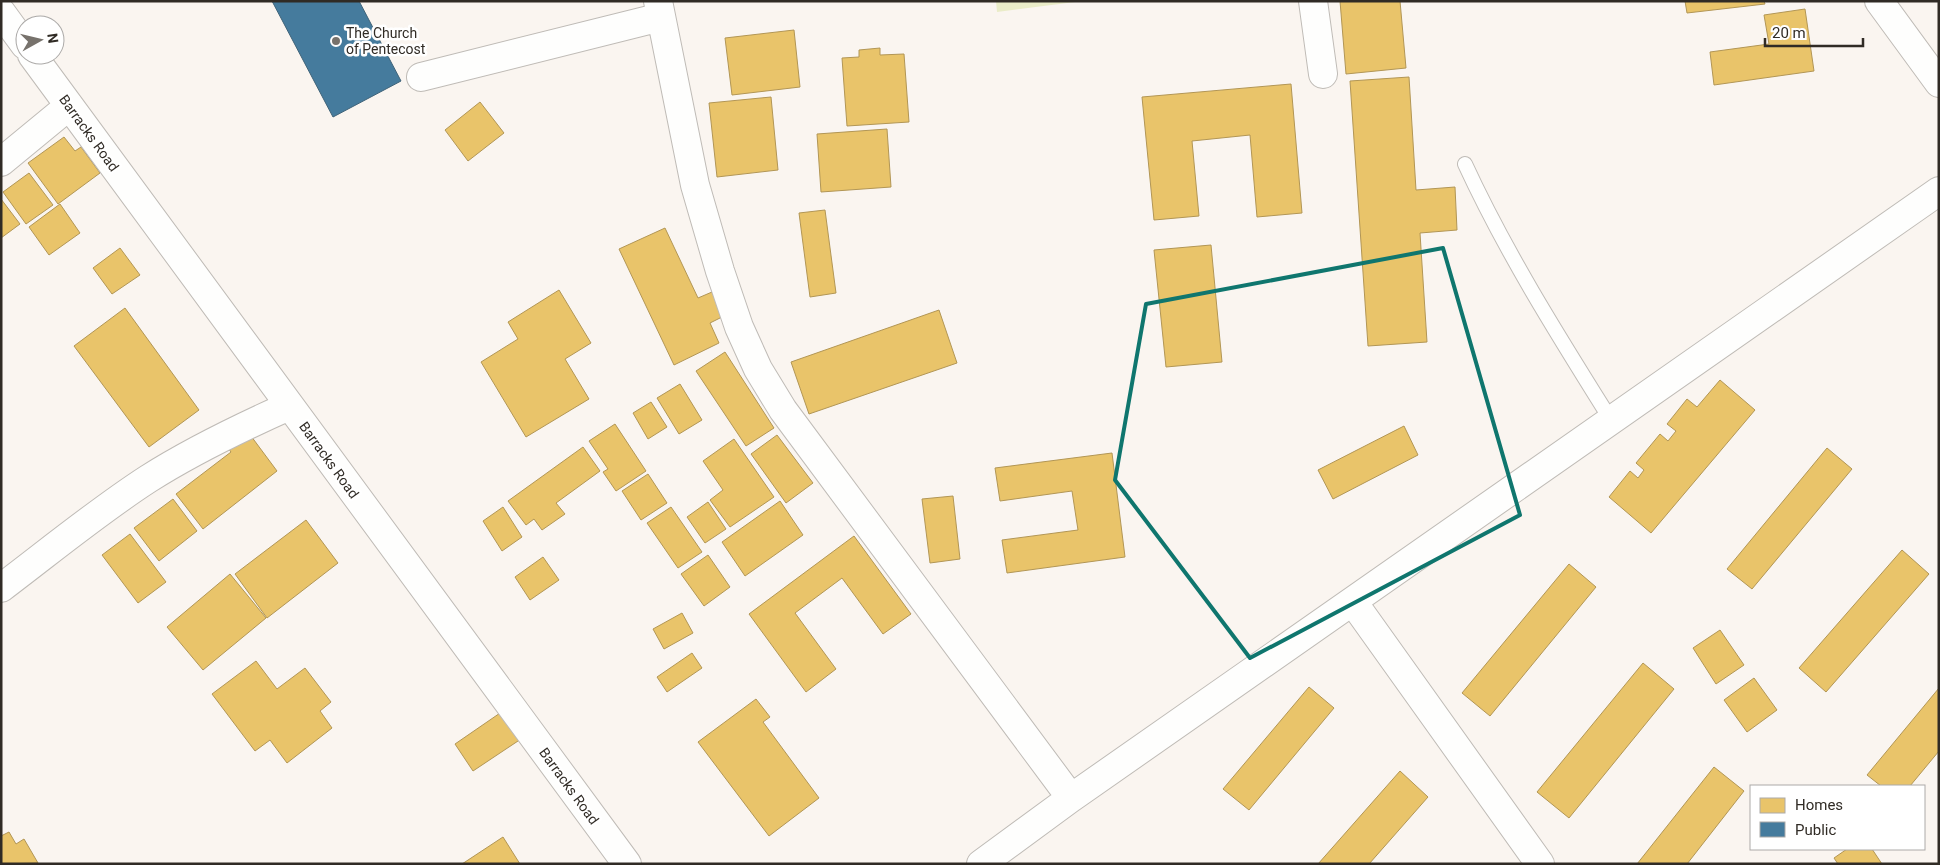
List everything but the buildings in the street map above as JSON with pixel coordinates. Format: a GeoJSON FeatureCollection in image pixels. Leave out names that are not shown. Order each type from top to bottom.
{"type":"FeatureCollection","features":[{"type":"Feature","properties":{"kind":"street"},"geometry":{"type":"LineString","coordinates":[[1313,1],[1323,74]]}},
{"type":"Feature","properties":{"kind":"street"},"geometry":{"type":"LineString","coordinates":[[1879,1],[1939,83]]}},
{"type":"Feature","properties":{"kind":"street"},"geometry":{"type":"LineString","coordinates":[[421,77],[659,9],[695,185],[739,327],[758,369],[783,410],[1071,798]]}},
{"type":"Feature","properties":{"kind":"street"},"geometry":{"type":"LineString","coordinates":[[1,12],[15,31]]}},
{"type":"Feature","properties":{"kind":"street","name":"Barracks Road"},"geometry":{"type":"LineString","coordinates":[[39,65],[627,864]]}},
{"type":"Feature","properties":{"kind":"street"},"geometry":{"type":"LineString","coordinates":[[1,162],[69,106]]}},
{"type":"Feature","properties":{"kind":"street"},"geometry":{"type":"LineString","coordinates":[[981,864],[1071,798],[1939,191]]}},
{"type":"Feature","properties":{"kind":"street"},"geometry":{"type":"LineString","coordinates":[[1,588],[149,479],[241,427],[289,406]]}},
{"type":"Feature","properties":{"kind":"street"},"geometry":{"type":"LineString","coordinates":[[1353,602],[1540,864]]}},
{"type":"Feature","properties":{"kind":"lane"},"geometry":{"type":"LineString","coordinates":[[1466,164],[1484,206],[1553,327],[1611,420]]}},
{"type":"Feature","properties":{"kind":"highlighted area"},"geometry":{"type":"Polygon","coordinates":[[[1443,248],[1520,515],[1250,658],[1115,480],[1146,304],[1443,248]]]}},
{"type":"Feature","properties":{"kind":"green space"},"geometry":{"type":"Polygon","coordinates":[[[996,1],[1083,1],[997,12],[996,1]]]}},
{"type":"Feature","properties":{"kind":"place","name":"The Church of Pentecost"},"geometry":{"type":"Point","coordinates":[336,41]}}]}
